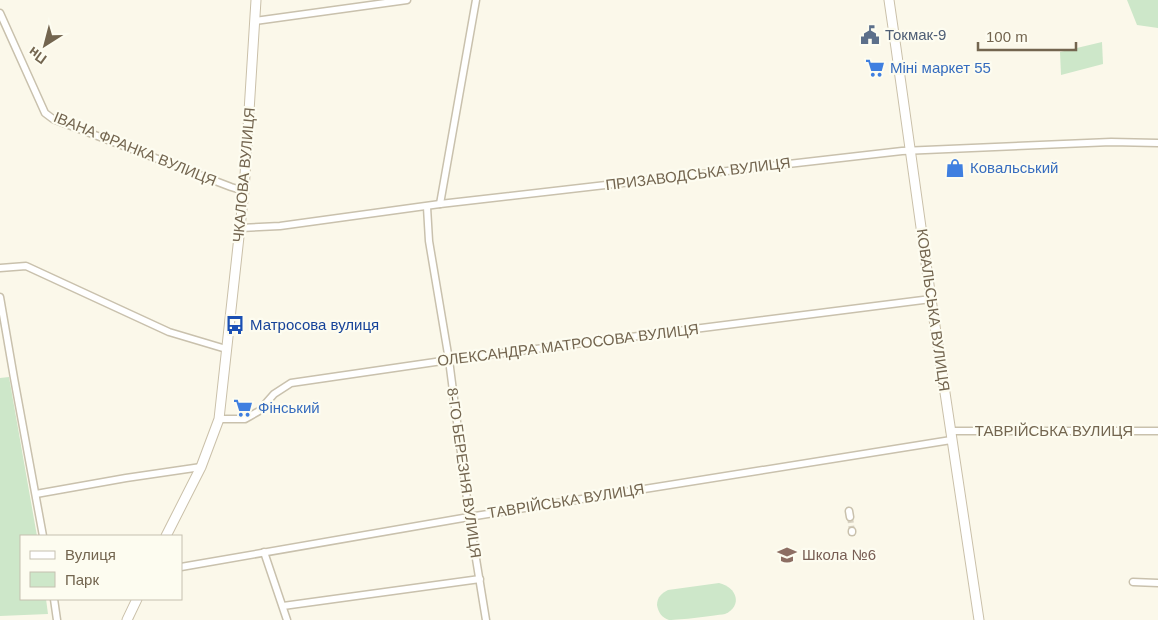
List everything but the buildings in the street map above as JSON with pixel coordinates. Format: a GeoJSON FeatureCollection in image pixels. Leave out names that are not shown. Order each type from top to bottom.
{"type":"FeatureCollection","features":[{"type":"Feature","properties":{"kind":"street","name":"ЧКАЛОВА ВУЛИЦЯ"},"geometry":{"type":"LineString","coordinates":[[167,535],[201,468],[219,419],[244,190],[256,0]]}},
{"type":"Feature","properties":{"kind":"street"},"geometry":{"type":"LineString","coordinates":[[255,21],[407,0]]}},
{"type":"Feature","properties":{"kind":"street"},"geometry":{"type":"LineString","coordinates":[[440,204],[476,0]]}},
{"type":"Feature","properties":{"kind":"street","name":"КОВАЛЬСЬКА ВУЛИЦЯ"},"geometry":{"type":"LineString","coordinates":[[889,0],[979,620]]}},
{"type":"Feature","properties":{"kind":"street","name":"ІВАНА ФРАНКА ВУЛИЦЯ"},"geometry":{"type":"LineString","coordinates":[[0,13],[45,113],[53,119],[222,184],[244,190]]}},
{"type":"Feature","properties":{"kind":"street","name":"ПРИЗАВОДСЬКА ВУЛИЦЯ"},"geometry":{"type":"LineString","coordinates":[[240,228],[280,226],[440,204],[910,150],[1112,142],[1158,143]]}},
{"type":"Feature","properties":{"kind":"street","name":"8-ГО БЕРЕЗНЯ ВУЛИЦЯ"},"geometry":{"type":"LineString","coordinates":[[428,206],[429,241],[486,620]]}},
{"type":"Feature","properties":{"kind":"street"},"geometry":{"type":"LineString","coordinates":[[0,268],[26,266],[169,332],[226,349]]}},
{"type":"Feature","properties":{"kind":"street"},"geometry":{"type":"LineString","coordinates":[[0,297],[43,535]]}},
{"type":"Feature","properties":{"kind":"street","name":"ОЛЕКСАНДРА МАТРОСОВА ВУЛИЦЯ"},"geometry":{"type":"LineString","coordinates":[[219,419],[245,418],[259,411],[274,394],[291,383],[448,360],[931,299]]}},
{"type":"Feature","properties":{"kind":"street","name":"ТАВРІЙСЬКА ВУЛИЦЯ"},"geometry":{"type":"LineString","coordinates":[[182,567],[951,436],[1158,431]]}},
{"type":"Feature","properties":{"kind":"street"},"geometry":{"type":"LineString","coordinates":[[36,494],[126,478],[201,468]]}},
{"type":"Feature","properties":{"kind":"street"},"geometry":{"type":"LineString","coordinates":[[264,552],[287,620]]}},
{"type":"Feature","properties":{"kind":"street"},"geometry":{"type":"LineString","coordinates":[[283,606],[480,579]]}},
{"type":"Feature","properties":{"kind":"street"},"geometry":{"type":"LineString","coordinates":[[1133,582],[1158,583]]}},
{"type":"Feature","properties":{"kind":"street"},"geometry":{"type":"LineString","coordinates":[[54,600],[57,620]]}},
{"type":"Feature","properties":{"kind":"street"},"geometry":{"type":"LineString","coordinates":[[127,620],[137,600]]}},
{"type":"Feature","properties":{"kind":"green space"},"geometry":{"type":"Polygon","coordinates":[[[1127,0],[1158,0],[1158,28],[1137,25],[1127,0]]]}},
{"type":"Feature","properties":{"kind":"green space"},"geometry":{"type":"Polygon","coordinates":[[[1102,42],[1103,64],[1061,75],[1060,52],[1102,42]]]}},
{"type":"Feature","properties":{"kind":"green space"},"geometry":{"type":"Polygon","coordinates":[[[9,377],[37,535],[20,535],[20,600],[46,600],[48,614],[0,616],[0,378],[9,377]]]}},
{"type":"Feature","properties":{"kind":"green space"},"geometry":{"type":"Polygon","coordinates":[[[719,583],[730,588],[736,597],[736,602],[731,611],[725,614],[669,620],[662,616],[658,610],[657,602],[659,598],[668,590],[719,583]]]}},
{"type":"Feature","properties":{"kind":"tunnel"},"geometry":{"type":"LineString","coordinates":[[850,517],[852,531]]}},
{"type":"Feature","properties":{"kind":"place","name":"Токмак-9"},"geometry":{"type":"Point","coordinates":[870,35]}},
{"type":"Feature","properties":{"kind":"place","name":"Міні маркет 55"},"geometry":{"type":"Point","coordinates":[875,68]}},
{"type":"Feature","properties":{"kind":"place","name":"Ковальський"},"geometry":{"type":"Point","coordinates":[955,168]}},
{"type":"Feature","properties":{"kind":"place","name":"Матросова вулиця"},"geometry":{"type":"Point","coordinates":[235,325]}},
{"type":"Feature","properties":{"kind":"place","name":"Фінський"},"geometry":{"type":"Point","coordinates":[243,408]}},
{"type":"Feature","properties":{"kind":"place","name":"Школа №6"},"geometry":{"type":"Point","coordinates":[787,555]}}]}
